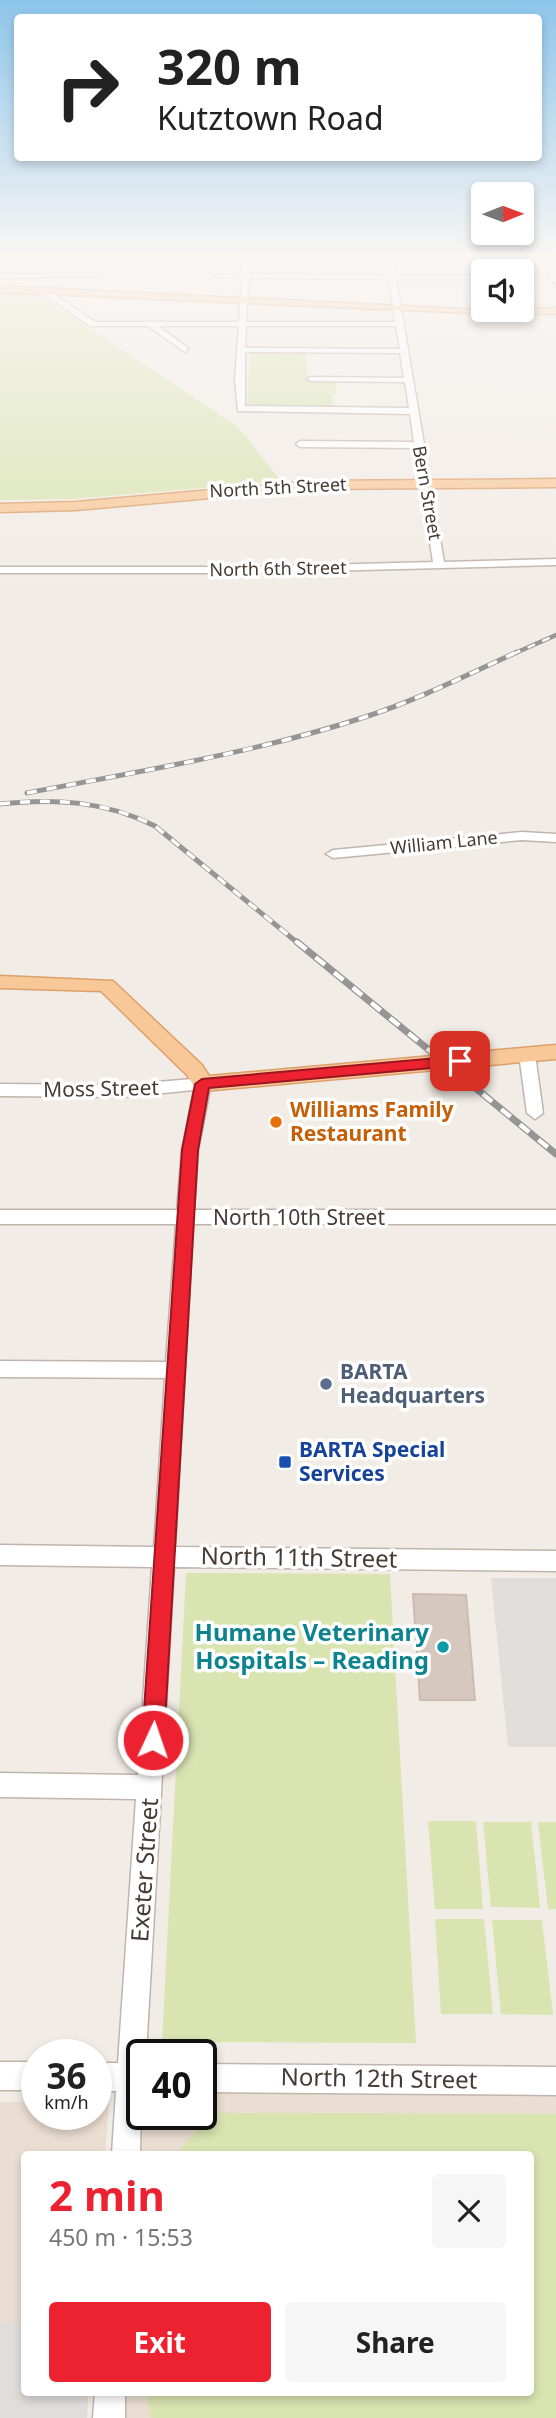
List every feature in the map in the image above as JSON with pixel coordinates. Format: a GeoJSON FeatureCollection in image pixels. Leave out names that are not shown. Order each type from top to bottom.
{"type":"FeatureCollection","features":[{"type":"Feature","properties":{"kind":"main road","name":"North 5th Street"},"geometry":{"type":"LineString","coordinates":[[0,508],[76,506],[264,487],[556,483]]}},
{"type":"Feature","properties":{"kind":"main road"},"geometry":{"type":"LineString","coordinates":[[0,982],[106,985],[195,1070],[202,1084],[556,1052]]}},
{"type":"Feature","properties":{"kind":"street"},"geometry":{"type":"LineString","coordinates":[[240,367],[241,410],[413,411]]}},
{"type":"Feature","properties":{"kind":"street","name":"Bern Street"},"geometry":{"type":"LineString","coordinates":[[406,367],[439,565]]}},
{"type":"Feature","properties":{"kind":"street"},"geometry":{"type":"LineString","coordinates":[[311,379],[408,380]]}},
{"type":"Feature","properties":{"kind":"street"},"geometry":{"type":"LineString","coordinates":[[300,444],[419,445]]}},
{"type":"Feature","properties":{"kind":"street","name":"North 6th Street"},"geometry":{"type":"LineString","coordinates":[[0,570],[246,570],[556,562]]}},
{"type":"Feature","properties":{"kind":"street","name":"William Lane"},"geometry":{"type":"LineString","coordinates":[[333,854],[522,836],[556,838]]}},
{"type":"Feature","properties":{"kind":"street"},"geometry":{"type":"LineString","coordinates":[[527,1055],[535,1113]]}},
{"type":"Feature","properties":{"kind":"street","name":"Moss Street"},"geometry":{"type":"LineString","coordinates":[[0,1090],[124,1091],[202,1084]]}},
{"type":"Feature","properties":{"kind":"street","name":"Exeter Street"},"geometry":{"type":"LineString","coordinates":[[138,2039],[150,1787],[185,1218],[190,1150],[202,1084]]}},
{"type":"Feature","properties":{"kind":"street","name":"North 10th Street"},"geometry":{"type":"LineString","coordinates":[[0,1217],[552,1217]]}},
{"type":"Feature","properties":{"kind":"street"},"geometry":{"type":"LineString","coordinates":[[0,1369],[176,1370]]}},
{"type":"Feature","properties":{"kind":"street","name":"North 11th Street"},"geometry":{"type":"LineString","coordinates":[[0,1555],[556,1561]]}},
{"type":"Feature","properties":{"kind":"street"},"geometry":{"type":"LineString","coordinates":[[0,1785],[150,1787]]}},
{"type":"Feature","properties":{"kind":"street"},"geometry":{"type":"LineString","coordinates":[[0,2076],[21,2077]]}},
{"type":"Feature","properties":{"kind":"street","name":"North 12th Street"},"geometry":{"type":"LineString","coordinates":[[217,2078],[556,2081]]}},
{"type":"Feature","properties":{"kind":"street","name":"Exeter Street"},"geometry":{"type":"LineString","coordinates":[[126,2151],[129,2130]]}},
{"type":"Feature","properties":{"kind":"street"},"geometry":{"type":"LineString","coordinates":[[109,2418],[110,2396]]}},
{"type":"Feature","properties":{"kind":"shaded area"},"geometry":{"type":"Polygon","coordinates":[[[491,1578],[556,1578],[556,1747],[508,1747],[491,1578]]]}},
{"type":"Feature","properties":{"kind":"shaded area"},"geometry":{"type":"Polygon","coordinates":[[[217,2078],[556,2081],[556,2418],[109,2418],[110,2396],[534,2396],[534,2151],[126,2151],[128,2130],[217,2130],[217,2078]]]}},
{"type":"Feature","properties":{"kind":"shaded area"},"geometry":{"type":"Polygon","coordinates":[[[0,2102],[21,2102],[21,2130],[107,2130],[105,2151],[21,2151],[21,2396],[88,2396],[87,2418],[0,2418],[0,2102]]]}},
{"type":"Feature","properties":{"kind":"shaded area"},"geometry":{"type":"Polygon","coordinates":[[[0,2323],[21,2323],[21,2396],[88,2396],[87,2418],[0,2418],[0,2323]]]}},
{"type":"Feature","properties":{"kind":"green space"},"geometry":{"type":"Polygon","coordinates":[[[0,367],[148,367],[238,427],[281,481],[74,499],[0,500],[0,367]]]}},
{"type":"Feature","properties":{"kind":"green space"},"geometry":{"type":"Polygon","coordinates":[[[249,367],[307,367],[308,381],[336,381],[337,394],[332,394],[333,407],[247,407],[249,367]]]}},
{"type":"Feature","properties":{"kind":"green space"},"geometry":{"type":"Polygon","coordinates":[[[186,1573],[390,1574],[416,2043],[217,2042],[217,2039],[162,2039],[186,1573]]]}},
{"type":"Feature","properties":{"kind":"green space"},"geometry":{"type":"Polygon","coordinates":[[[428,1821],[476,1821],[483,1909],[435,1909],[428,1821]]]}},
{"type":"Feature","properties":{"kind":"green space"},"geometry":{"type":"Polygon","coordinates":[[[483,1822],[531,1822],[540,1908],[491,1907],[483,1822]]]}},
{"type":"Feature","properties":{"kind":"green space"},"geometry":{"type":"Polygon","coordinates":[[[538,1822],[556,1822],[556,1909],[548,1909],[538,1822]]]}},
{"type":"Feature","properties":{"kind":"green space"},"geometry":{"type":"Polygon","coordinates":[[[435,1919],[484,1919],[493,2014],[441,2014],[435,1919]]]}},
{"type":"Feature","properties":{"kind":"green space"},"geometry":{"type":"Polygon","coordinates":[[[492,1920],[542,1920],[553,2015],[501,2014],[492,1920]]]}},
{"type":"Feature","properties":{"kind":"green space"},"geometry":{"type":"Polygon","coordinates":[[[217,2113],[556,2114],[556,2418],[151,2418],[148,2396],[534,2396],[534,2151],[179,2151],[197,2130],[217,2130],[217,2113]]]}},
{"type":"Feature","properties":{"kind":"building","name":"Humane Veterinary Hospitals – Reading"},"geometry":{"type":"Polygon","coordinates":[[[413,1594],[466,1595],[475,1700],[420,1700],[413,1594]]]}},
{"type":"Feature","properties":{"kind":"railway"},"geometry":{"type":"LineString","coordinates":[[513,654],[556,635]]}},
{"type":"Feature","properties":{"kind":"railway"},"geometry":{"type":"LineString","coordinates":[[27,793],[197,760],[324,730],[404,703],[517,652]]}},
{"type":"Feature","properties":{"kind":"railway"},"geometry":{"type":"LineString","coordinates":[[0,804],[40,801],[79,803],[117,811],[155,826],[299,944]]}},
{"type":"Feature","properties":{"kind":"railway"},"geometry":{"type":"LineString","coordinates":[[297,942],[556,1154]]}},
{"type":"Feature","properties":{"kind":"place","name":"Williams Family Restaurant"},"geometry":{"type":"Point","coordinates":[276,1122]}},
{"type":"Feature","properties":{"kind":"place","name":"BARTA Headquarters"},"geometry":{"type":"Point","coordinates":[326,1384]}},
{"type":"Feature","properties":{"kind":"place","name":"BARTA Special Services"},"geometry":{"type":"Point","coordinates":[285,1462]}},
{"type":"Feature","properties":{"kind":"place","name":"Humane Veterinary Hospitals – Reading"},"geometry":{"type":"Point","coordinates":[443,1647]}},
{"type":"Feature","properties":{"kind":"route"},"geometry":{"type":"LineString","coordinates":[[153,1740],[190,1150],[202,1084],[460,1061]]}}]}
